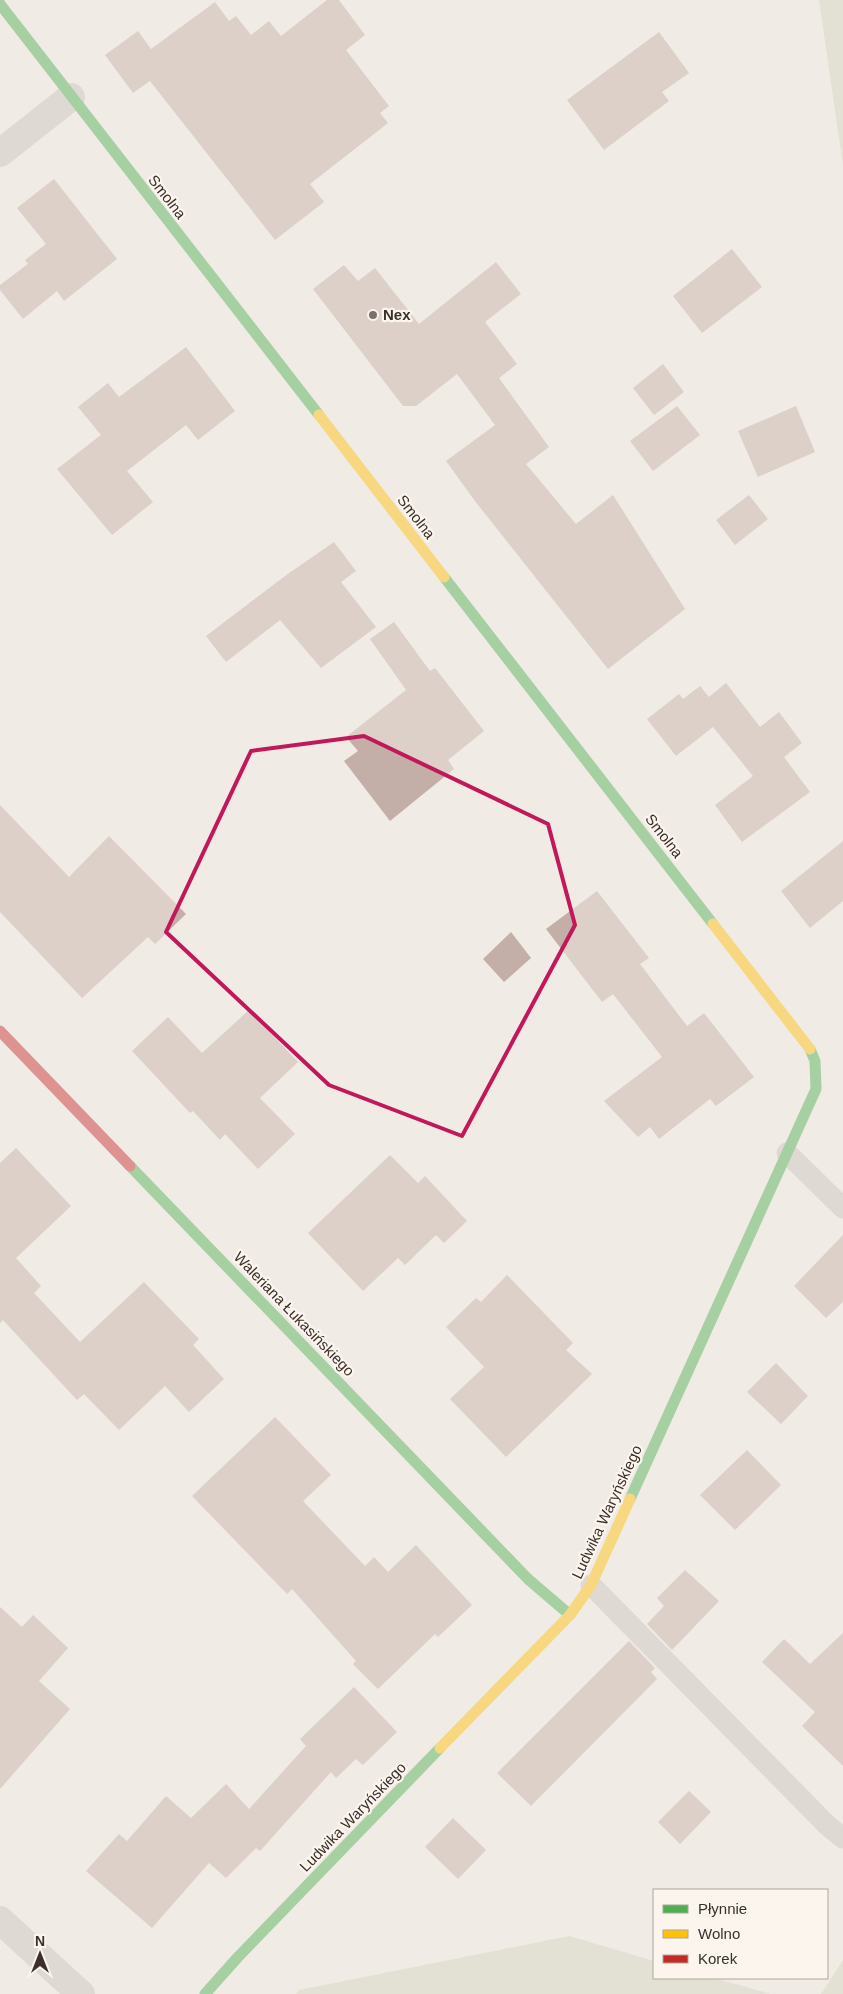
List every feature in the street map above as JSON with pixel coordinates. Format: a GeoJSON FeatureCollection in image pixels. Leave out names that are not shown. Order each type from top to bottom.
{"type":"FeatureCollection","features":[{"type":"Feature","properties":{"kind":"street","name":"Smolna"},"geometry":{"type":"LineString","coordinates":[[0,4],[70,97],[809,1047]]}},
{"type":"Feature","properties":{"kind":"street"},"geometry":{"type":"LineString","coordinates":[[0,152],[70,97]]}},
{"type":"Feature","properties":{"kind":"street","name":"Waleriana Łukasińskiego"},"geometry":{"type":"LineString","coordinates":[[0,1031],[528,1579],[570,1615]]}},
{"type":"Feature","properties":{"kind":"street","name":"Ludwika Waryńskiego"},"geometry":{"type":"LineString","coordinates":[[205,1994],[238,1957],[570,1615],[591,1585],[816,1089],[815,1061],[809,1047]]}},
{"type":"Feature","properties":{"kind":"street"},"geometry":{"type":"LineString","coordinates":[[0,1920],[82,1994]]}},
{"type":"Feature","properties":{"kind":"lane"},"geometry":{"type":"LineString","coordinates":[[787,1153],[843,1208]]}},
{"type":"Feature","properties":{"kind":"lane"},"geometry":{"type":"LineString","coordinates":[[591,1585],[843,1838]]}},
{"type":"Feature","properties":{"kind":"highlighted area"},"geometry":{"type":"Polygon","coordinates":[[[364,736],[548,824],[575,925],[462,1136],[329,1085],[166,932],[251,751],[364,736]]]}},
{"type":"Feature","properties":{"kind":"green space"},"geometry":{"type":"Polygon","coordinates":[[[819,0],[843,0],[843,166],[819,0]]]}},
{"type":"Feature","properties":{"kind":"green space"},"geometry":{"type":"Polygon","coordinates":[[[569,1936],[653,1961],[653,1979],[718,1979],[771,1994],[296,1994],[299,1990],[569,1936]]]}},
{"type":"Feature","properties":{"kind":"green space"},"geometry":{"type":"Polygon","coordinates":[[[843,1960],[843,1994],[821,1994],[843,1960]]]}},
{"type":"Feature","properties":{"kind":"building"},"geometry":{"type":"Polygon","coordinates":[[[327,0],[339,0],[365,35],[346,50],[389,106],[380,113],[388,123],[310,184],[324,202],[275,240],[150,81],[133,93],[105,55],[138,31],[151,49],[215,2],[229,21],[236,16],[251,35],[269,21],[281,36],[327,0]]]}},
{"type":"Feature","properties":{"kind":"building"},"geometry":{"type":"Polygon","coordinates":[[[659,32],[689,73],[662,92],[669,101],[604,150],[567,100],[659,32]]]}},
{"type":"Feature","properties":{"kind":"building"},"geometry":{"type":"Polygon","coordinates":[[[54,179],[117,259],[64,301],[57,291],[23,319],[0,290],[0,285],[28,264],[25,260],[46,244],[17,208],[54,179]]]}},
{"type":"Feature","properties":{"kind":"building"},"geometry":{"type":"Polygon","coordinates":[[[732,249],[762,287],[702,333],[673,296],[732,249]]]}},
{"type":"Feature","properties":{"kind":"building"},"geometry":{"type":"Polygon","coordinates":[[[496,262],[521,294],[485,322],[517,364],[499,378],[549,447],[526,464],[576,524],[613,495],[685,609],[608,669],[475,501],[446,461],[495,425],[457,374],[416,406],[403,406],[313,289],[344,265],[358,281],[375,268],[419,324],[496,262]]]}},
{"type":"Feature","properties":{"kind":"building"},"geometry":{"type":"Polygon","coordinates":[[[186,347],[235,411],[198,440],[186,425],[127,471],[153,502],[112,535],[57,469],[101,435],[78,407],[108,383],[119,397],[186,347]]]}},
{"type":"Feature","properties":{"kind":"building"},"geometry":{"type":"Polygon","coordinates":[[[663,364],[684,392],[654,415],[633,388],[663,364]]]}},
{"type":"Feature","properties":{"kind":"building"},"geometry":{"type":"Polygon","coordinates":[[[677,406],[700,435],[653,471],[630,441],[677,406]]]}},
{"type":"Feature","properties":{"kind":"building"},"geometry":{"type":"Polygon","coordinates":[[[796,406],[815,452],[758,477],[738,431],[796,406]]]}},
{"type":"Feature","properties":{"kind":"building"},"geometry":{"type":"Polygon","coordinates":[[[749,495],[768,519],[735,545],[716,520],[749,495]]]}},
{"type":"Feature","properties":{"kind":"building"},"geometry":{"type":"Polygon","coordinates":[[[334,542],[356,571],[341,582],[376,627],[321,668],[280,620],[226,662],[206,636],[285,576],[334,542]]]}},
{"type":"Feature","properties":{"kind":"building"},"geometry":{"type":"Polygon","coordinates":[[[394,622],[430,671],[435,668],[484,731],[448,760],[454,769],[390,821],[344,761],[358,751],[346,737],[406,690],[370,639],[394,622]]]}},
{"type":"Feature","properties":{"kind":"building"},"geometry":{"type":"Polygon","coordinates":[[[726,683],[760,727],[779,712],[802,743],[784,757],[810,792],[742,842],[715,805],[753,776],[713,727],[676,756],[647,719],[679,694],[683,699],[700,686],[709,697],[726,683]]]}},
{"type":"Feature","properties":{"kind":"building"},"geometry":{"type":"Polygon","coordinates":[[[0,805],[69,877],[109,836],[186,914],[155,944],[148,937],[82,998],[0,912],[0,805]]]}},
{"type":"Feature","properties":{"kind":"building"},"geometry":{"type":"Polygon","coordinates":[[[843,841],[843,901],[810,928],[781,891],[843,841]]]}},
{"type":"Feature","properties":{"kind":"building"},"geometry":{"type":"Polygon","coordinates":[[[597,891],[649,958],[640,964],[687,1026],[704,1013],[754,1077],[716,1106],[710,1099],[659,1139],[650,1127],[638,1137],[604,1101],[662,1057],[613,994],[602,1002],[546,929],[597,891]]]}},
{"type":"Feature","properties":{"kind":"building"},"geometry":{"type":"Polygon","coordinates":[[[511,932],[531,958],[504,982],[483,959],[511,932]]]}},
{"type":"Feature","properties":{"kind":"building"},"geometry":{"type":"Polygon","coordinates":[[[249,1010],[298,1062],[260,1098],[295,1134],[258,1169],[225,1134],[220,1140],[193,1111],[190,1113],[132,1051],[168,1017],[202,1053],[249,1010]]]}},
{"type":"Feature","properties":{"kind":"building"},"geometry":{"type":"Polygon","coordinates":[[[16,1148],[71,1206],[16,1258],[41,1286],[34,1293],[80,1342],[144,1282],[199,1339],[193,1345],[224,1379],[189,1412],[165,1386],[119,1430],[84,1394],[77,1400],[3,1320],[0,1323],[0,1163],[16,1148]]]}},
{"type":"Feature","properties":{"kind":"building"},"geometry":{"type":"Polygon","coordinates":[[[390,1155],[418,1183],[425,1176],[467,1221],[444,1243],[436,1235],[405,1265],[398,1258],[363,1291],[308,1233],[390,1155]]]}},
{"type":"Feature","properties":{"kind":"building"},"geometry":{"type":"Polygon","coordinates":[[[843,1235],[843,1302],[826,1318],[794,1286],[843,1235]]]}},
{"type":"Feature","properties":{"kind":"building"},"geometry":{"type":"Polygon","coordinates":[[[507,1275],[573,1343],[566,1350],[592,1374],[506,1457],[450,1399],[484,1367],[446,1327],[476,1298],[481,1302],[507,1275]]]}},
{"type":"Feature","properties":{"kind":"building"},"geometry":{"type":"Polygon","coordinates":[[[776,1363],[808,1396],[781,1424],[747,1392],[776,1363]]]}},
{"type":"Feature","properties":{"kind":"building"},"geometry":{"type":"Polygon","coordinates":[[[275,1417],[331,1475],[303,1501],[365,1566],[374,1557],[388,1572],[416,1545],[472,1605],[438,1637],[435,1634],[378,1689],[353,1664],[356,1661],[292,1589],[287,1594],[192,1496],[275,1417]]]}},
{"type":"Feature","properties":{"kind":"building"},"geometry":{"type":"Polygon","coordinates":[[[747,1450],[781,1485],[735,1530],[700,1495],[747,1450]]]}},
{"type":"Feature","properties":{"kind":"building"},"geometry":{"type":"Polygon","coordinates":[[[685,1570],[719,1601],[672,1650],[647,1624],[664,1606],[657,1598],[685,1570]]]}},
{"type":"Feature","properties":{"kind":"building"},"geometry":{"type":"Polygon","coordinates":[[[0,1607],[22,1627],[33,1615],[68,1648],[39,1681],[70,1709],[0,1789],[0,1607]]]}},
{"type":"Feature","properties":{"kind":"building"},"geometry":{"type":"Polygon","coordinates":[[[843,1633],[843,1766],[802,1726],[815,1712],[762,1662],[784,1639],[810,1664],[843,1633]]]}},
{"type":"Feature","properties":{"kind":"building"},"geometry":{"type":"Polygon","coordinates":[[[629,1641],[655,1668],[651,1672],[657,1679],[531,1806],[497,1773],[629,1641]]]}},
{"type":"Feature","properties":{"kind":"building"},"geometry":{"type":"Polygon","coordinates":[[[354,1687],[397,1732],[363,1765],[356,1759],[336,1778],[331,1772],[260,1851],[256,1848],[226,1878],[209,1863],[152,1928],[86,1871],[119,1834],[127,1841],[166,1796],[191,1818],[226,1784],[249,1809],[306,1746],[300,1739],[354,1687]]]}},
{"type":"Feature","properties":{"kind":"building"},"geometry":{"type":"Polygon","coordinates":[[[689,1791],[711,1812],[680,1844],[658,1822],[689,1791]]]}},
{"type":"Feature","properties":{"kind":"building"},"geometry":{"type":"Polygon","coordinates":[[[453,1818],[486,1850],[458,1879],[425,1847],[453,1818]]]}},
{"type":"Feature","properties":{"kind":"traffic: fast"},"geometry":{"type":"LineString","coordinates":[[0,4],[319,415]]}},
{"type":"Feature","properties":{"kind":"traffic: fast"},"geometry":{"type":"LineString","coordinates":[[444,577],[713,924]]}},
{"type":"Feature","properties":{"kind":"traffic: fast"},"geometry":{"type":"LineString","coordinates":[[630,1499],[816,1089],[815,1061],[810,1049]]}},
{"type":"Feature","properties":{"kind":"traffic: fast"},"geometry":{"type":"LineString","coordinates":[[130,1166],[528,1579],[570,1615]]}},
{"type":"Feature","properties":{"kind":"traffic: fast"},"geometry":{"type":"LineString","coordinates":[[205,1994],[238,1957],[440,1748]]}},
{"type":"Feature","properties":{"kind":"traffic: slow"},"geometry":{"type":"LineString","coordinates":[[319,415],[444,577]]}},
{"type":"Feature","properties":{"kind":"traffic: slow"},"geometry":{"type":"LineString","coordinates":[[713,924],[810,1049]]}},
{"type":"Feature","properties":{"kind":"traffic: slow"},"geometry":{"type":"LineString","coordinates":[[440,1748],[570,1615],[591,1585],[630,1499]]}},
{"type":"Feature","properties":{"kind":"traffic: jam"},"geometry":{"type":"LineString","coordinates":[[0,1031],[130,1166]]}},
{"type":"Feature","properties":{"kind":"place","name":"Nex"},"geometry":{"type":"Point","coordinates":[373,315]}}]}
